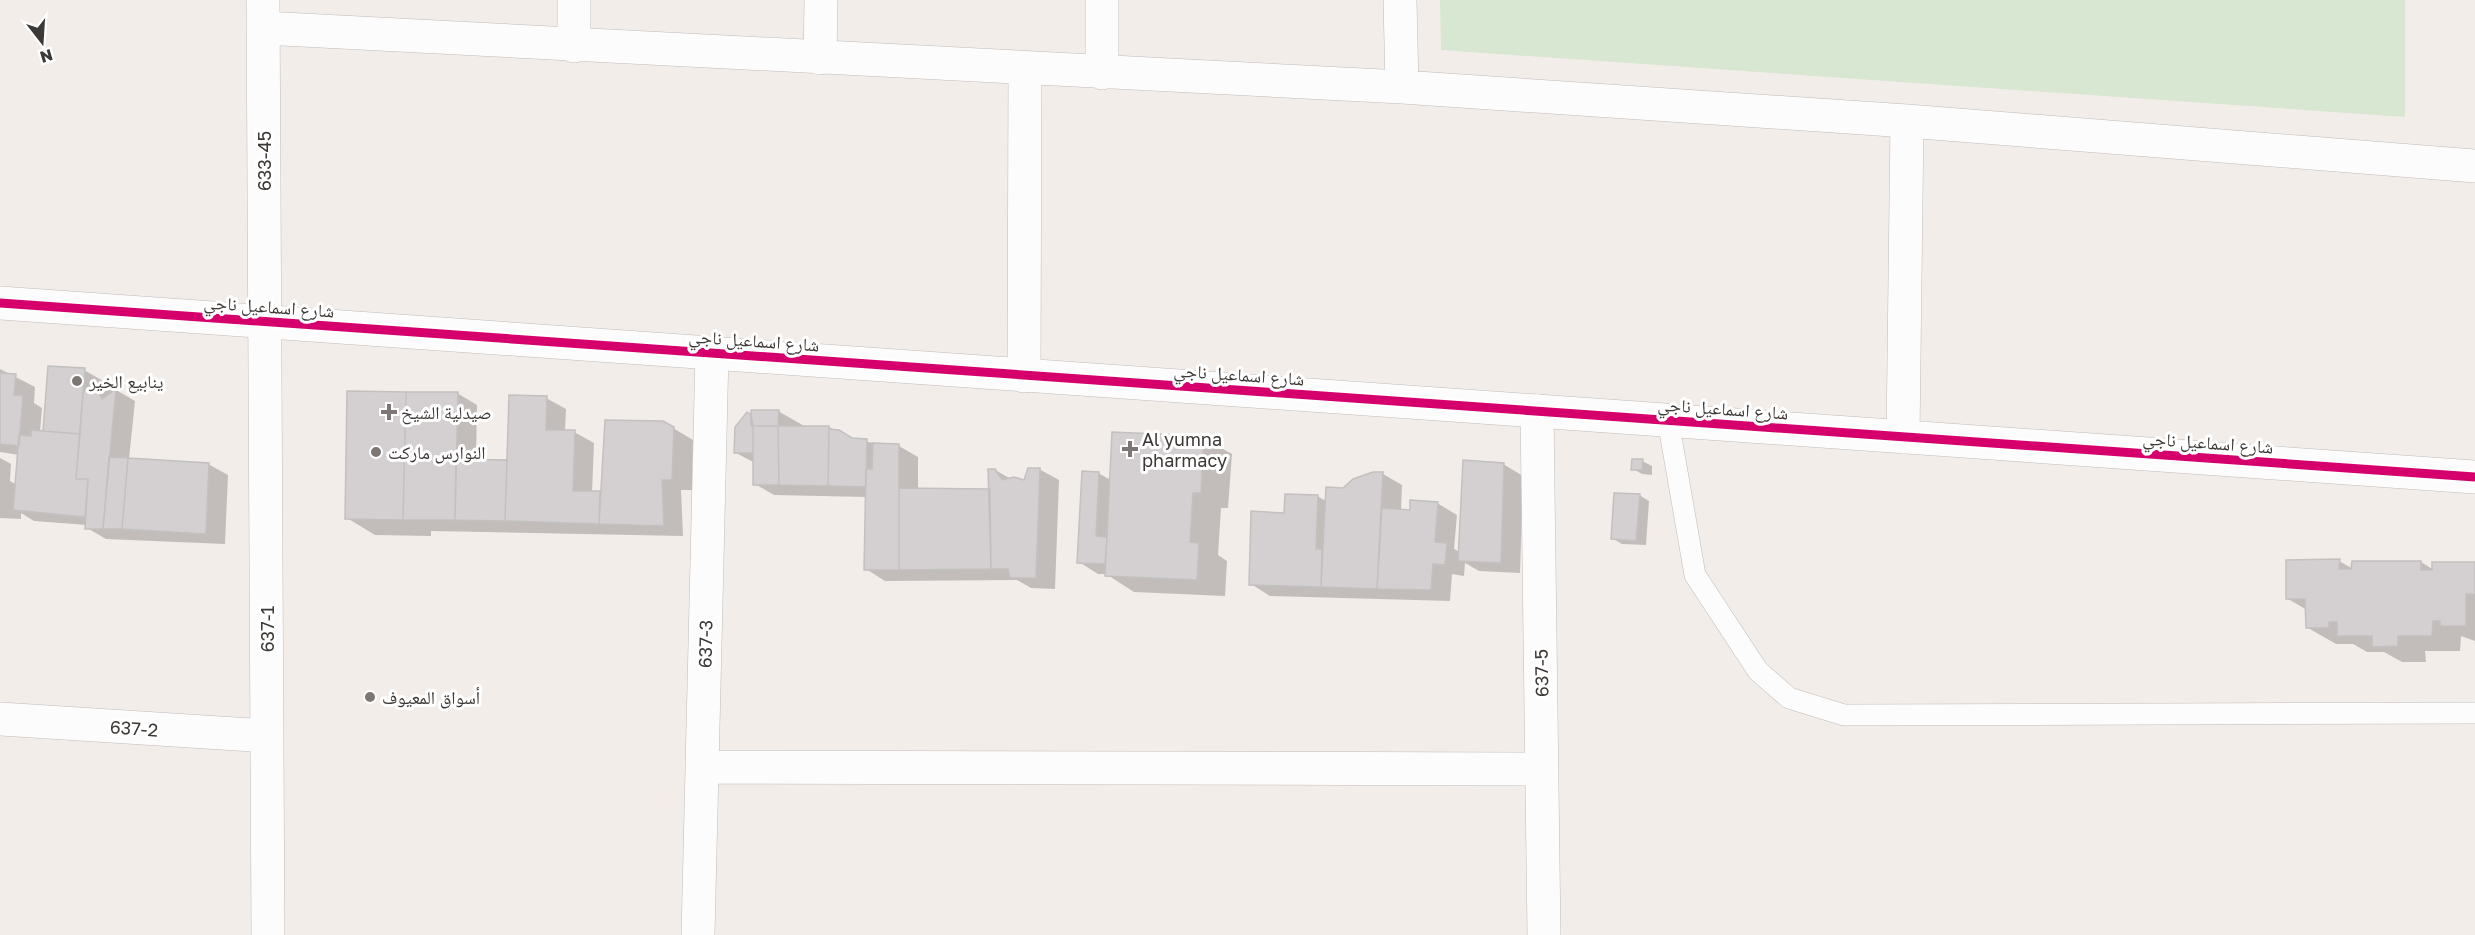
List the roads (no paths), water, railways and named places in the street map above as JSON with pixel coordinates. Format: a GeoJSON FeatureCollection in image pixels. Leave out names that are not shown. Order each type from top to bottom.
{"type":"FeatureCollection","features":[{"type":"Feature","properties":{"kind":"street"},"geometry":{"type":"LineString","coordinates":[[574,0],[574,46]]}},
{"type":"Feature","properties":{"kind":"street"},"geometry":{"type":"LineString","coordinates":[[820,58],[821,0]]}},
{"type":"Feature","properties":{"kind":"street"},"geometry":{"type":"LineString","coordinates":[[1102,0],[1102,73]]}},
{"type":"Feature","properties":{"kind":"street"},"geometry":{"type":"LineString","coordinates":[[1400,0],[1402,87]]}},
{"type":"Feature","properties":{"kind":"street"},"geometry":{"type":"LineString","coordinates":[[263,14],[574,46],[1402,87],[1907,121],[2475,166]]}},
{"type":"Feature","properties":{"kind":"street","name":"633-45"},"geometry":{"type":"LineString","coordinates":[[263,14],[266,322]]}},
{"type":"Feature","properties":{"kind":"street"},"geometry":{"type":"LineString","coordinates":[[1024,375],[1025,69]]}},
{"type":"Feature","properties":{"kind":"street"},"geometry":{"type":"LineString","coordinates":[[1903,437],[1907,121]]}},
{"type":"Feature","properties":{"kind":"street","name":"شارع اسماعيل ناجي"},"geometry":{"type":"LineString","coordinates":[[0,303],[2475,477]]}},
{"type":"Feature","properties":{"kind":"street","name":"637-1"},"geometry":{"type":"LineString","coordinates":[[266,322],[268,935]]}},
{"type":"Feature","properties":{"kind":"street","name":"637-3"},"geometry":{"type":"LineString","coordinates":[[698,935],[712,353]]}},
{"type":"Feature","properties":{"kind":"street","name":"637-5"},"geometry":{"type":"LineString","coordinates":[[1537,411],[1544,935]]}},
{"type":"Feature","properties":{"kind":"street","name":"637-2"},"geometry":{"type":"LineString","coordinates":[[0,719],[267,736]]}},
{"type":"Feature","properties":{"kind":"street"},"geometry":{"type":"LineString","coordinates":[[702,767],[1542,769]]}},
{"type":"Feature","properties":{"kind":"lane"},"geometry":{"type":"LineString","coordinates":[[1668,420],[1695,575],[1758,671],[1789,698],[1844,715],[2475,713]]}},
{"type":"Feature","properties":{"kind":"place","name":"ينابيع الخير"},"geometry":{"type":"Point","coordinates":[77,381]}},
{"type":"Feature","properties":{"kind":"place","name":"صيدلية الشيخ"},"geometry":{"type":"Point","coordinates":[389,412]}},
{"type":"Feature","properties":{"kind":"place","name":"Al yumna pharmacy"},"geometry":{"type":"Point","coordinates":[1130,449]}},
{"type":"Feature","properties":{"kind":"place","name":"النوارس ماركت"},"geometry":{"type":"Point","coordinates":[376,452]}},
{"type":"Feature","properties":{"kind":"place","name":"أسواق المعيوف"},"geometry":{"type":"Point","coordinates":[370,697]}}]}
